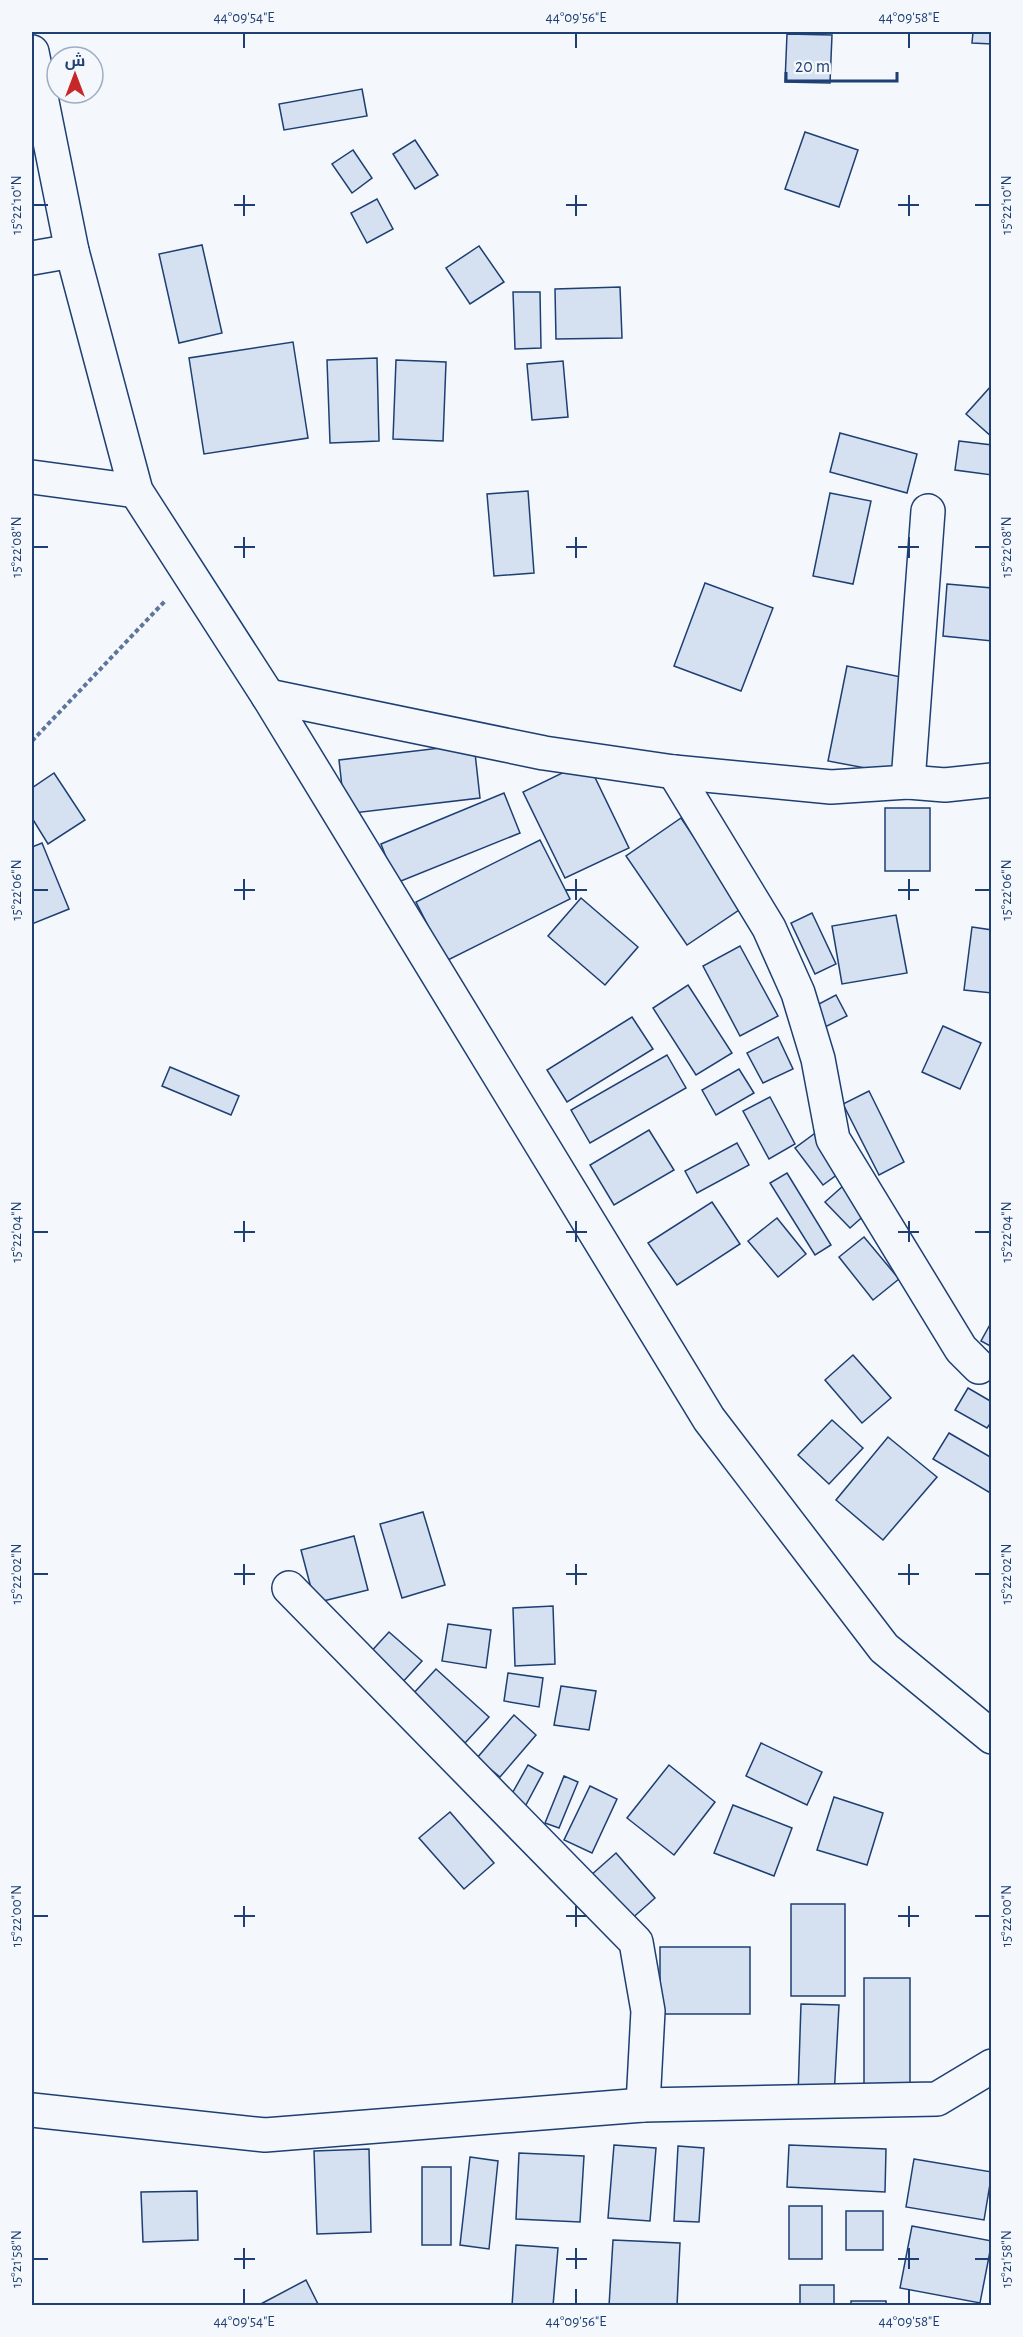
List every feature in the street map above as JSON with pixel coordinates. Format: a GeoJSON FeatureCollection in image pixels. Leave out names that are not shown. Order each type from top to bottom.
{"type":"FeatureCollection","features":[{"type":"Feature","properties":{"kind":"street"},"geometry":{"type":"LineString","coordinates":[[32,52],[72,251],[136,491],[268,696],[709,1419],[884,1648],[992,1737]]}},
{"type":"Feature","properties":{"kind":"street"},"geometry":{"type":"LineString","coordinates":[[32,258],[72,251]]}},
{"type":"Feature","properties":{"kind":"street"},"geometry":{"type":"LineString","coordinates":[[32,477],[136,491]]}},
{"type":"Feature","properties":{"kind":"street"},"geometry":{"type":"LineString","coordinates":[[908,782],[928,511]]}},
{"type":"Feature","properties":{"kind":"street"},"geometry":{"type":"LineString","coordinates":[[268,696],[544,753],[674,772],[831,787],[908,782],[945,785],[992,780]]}},
{"type":"Feature","properties":{"kind":"street"},"geometry":{"type":"LineString","coordinates":[[674,772],[769,928],[798,993],[818,1059],[832,1139],[961,1350],[979,1367]]}},
{"type":"Feature","properties":{"kind":"street"},"geometry":{"type":"LineString","coordinates":[[289,1588],[636,1942],[648,2011],[643,2105]]}},
{"type":"Feature","properties":{"kind":"street"},"geometry":{"type":"LineString","coordinates":[[32,2110],[265,2135],[643,2105],[937,2099],[992,2066]]}},
{"type":"Feature","properties":{"kind":"path"},"geometry":{"type":"LineString","coordinates":[[32,741],[189,576]]}},
{"type":"Feature","properties":{"kind":"building"},"geometry":{"type":"Polygon","coordinates":[[[973,32],[992,32],[992,44],[972,43],[973,32]]]}},
{"type":"Feature","properties":{"kind":"building"},"geometry":{"type":"Polygon","coordinates":[[[787,34],[832,35],[830,83],[785,82],[787,34]]]}},
{"type":"Feature","properties":{"kind":"building"},"geometry":{"type":"Polygon","coordinates":[[[362,89],[367,116],[284,130],[279,104],[362,89]]]}},
{"type":"Feature","properties":{"kind":"building"},"geometry":{"type":"Polygon","coordinates":[[[805,132],[858,150],[839,207],[785,189],[805,132]]]}},
{"type":"Feature","properties":{"kind":"building"},"geometry":{"type":"Polygon","coordinates":[[[415,140],[438,175],[415,189],[393,154],[415,140]]]}},
{"type":"Feature","properties":{"kind":"building"},"geometry":{"type":"Polygon","coordinates":[[[353,150],[372,178],[352,193],[332,164],[353,150]]]}},
{"type":"Feature","properties":{"kind":"building"},"geometry":{"type":"Polygon","coordinates":[[[377,199],[393,229],[367,243],[351,213],[377,199]]]}},
{"type":"Feature","properties":{"kind":"building"},"geometry":{"type":"Polygon","coordinates":[[[202,245],[222,333],[179,343],[159,254],[202,245]]]}},
{"type":"Feature","properties":{"kind":"building"},"geometry":{"type":"Polygon","coordinates":[[[479,246],[504,282],[470,304],[446,268],[479,246]]]}},
{"type":"Feature","properties":{"kind":"building"},"geometry":{"type":"Polygon","coordinates":[[[620,287],[622,338],[556,339],[555,289],[620,287]]]}},
{"type":"Feature","properties":{"kind":"building"},"geometry":{"type":"Polygon","coordinates":[[[513,292],[540,292],[541,348],[515,349],[513,292]]]}},
{"type":"Feature","properties":{"kind":"building"},"geometry":{"type":"Polygon","coordinates":[[[293,342],[308,438],[204,454],[189,358],[293,342]]]}},
{"type":"Feature","properties":{"kind":"building"},"geometry":{"type":"Polygon","coordinates":[[[377,358],[379,441],[330,443],[327,360],[377,358]]]}},
{"type":"Feature","properties":{"kind":"building"},"geometry":{"type":"Polygon","coordinates":[[[396,360],[446,362],[443,441],[393,439],[396,360]]]}},
{"type":"Feature","properties":{"kind":"building"},"geometry":{"type":"Polygon","coordinates":[[[563,361],[568,417],[532,420],[527,364],[563,361]]]}},
{"type":"Feature","properties":{"kind":"building"},"geometry":{"type":"Polygon","coordinates":[[[992,385],[992,437],[966,414],[992,385]]]}},
{"type":"Feature","properties":{"kind":"building"},"geometry":{"type":"Polygon","coordinates":[[[840,433],[917,454],[907,493],[830,472],[840,433]]]}},
{"type":"Feature","properties":{"kind":"building"},"geometry":{"type":"Polygon","coordinates":[[[959,441],[992,445],[992,475],[955,470],[959,441]]]}},
{"type":"Feature","properties":{"kind":"building"},"geometry":{"type":"Polygon","coordinates":[[[528,491],[534,573],[494,576],[487,494],[528,491]]]}},
{"type":"Feature","properties":{"kind":"building"},"geometry":{"type":"Polygon","coordinates":[[[830,493],[871,501],[853,584],[813,576],[830,493]]]}},
{"type":"Feature","properties":{"kind":"building"},"geometry":{"type":"Polygon","coordinates":[[[705,583],[773,608],[741,691],[674,666],[705,583]]]}},
{"type":"Feature","properties":{"kind":"building"},"geometry":{"type":"Polygon","coordinates":[[[947,584],[992,588],[992,641],[943,636],[947,584]]]}},
{"type":"Feature","properties":{"kind":"building"},"geometry":{"type":"Polygon","coordinates":[[[847,666],[911,679],[892,773],[828,761],[847,666]]]}},
{"type":"Feature","properties":{"kind":"building"},"geometry":{"type":"Polygon","coordinates":[[[474,744],[480,798],[345,814],[339,760],[474,744]]]}},
{"type":"Feature","properties":{"kind":"building"},"geometry":{"type":"Polygon","coordinates":[[[587,761],[629,848],[565,878],[523,792],[587,761]]]}},
{"type":"Feature","properties":{"kind":"building"},"geometry":{"type":"Polygon","coordinates":[[[54,773],[85,820],[48,844],[32,818],[32,788],[54,773]]]}},
{"type":"Feature","properties":{"kind":"building"},"geometry":{"type":"Polygon","coordinates":[[[504,793],[520,833],[396,883],[381,844],[504,793]]]}},
{"type":"Feature","properties":{"kind":"building"},"geometry":{"type":"Polygon","coordinates":[[[885,808],[930,808],[930,871],[885,871],[885,808]]]}},
{"type":"Feature","properties":{"kind":"building"},"geometry":{"type":"Polygon","coordinates":[[[681,818],[742,908],[687,945],[626,856],[681,818]]]}},
{"type":"Feature","properties":{"kind":"building"},"geometry":{"type":"Polygon","coordinates":[[[540,840],[570,899],[446,961],[416,902],[540,840]]]}},
{"type":"Feature","properties":{"kind":"building"},"geometry":{"type":"Polygon","coordinates":[[[42,843],[69,909],[32,924],[32,847],[42,843]]]}},
{"type":"Feature","properties":{"kind":"building"},"geometry":{"type":"Polygon","coordinates":[[[581,898],[638,947],[605,985],[548,936],[581,898]]]}},
{"type":"Feature","properties":{"kind":"building"},"geometry":{"type":"Polygon","coordinates":[[[812,913],[836,964],[815,974],[791,923],[812,913]]]}},
{"type":"Feature","properties":{"kind":"building"},"geometry":{"type":"Polygon","coordinates":[[[896,915],[907,973],[842,984],[832,926],[896,915]]]}},
{"type":"Feature","properties":{"kind":"building"},"geometry":{"type":"Polygon","coordinates":[[[972,927],[992,930],[992,993],[964,990],[972,927]]]}},
{"type":"Feature","properties":{"kind":"building"},"geometry":{"type":"Polygon","coordinates":[[[740,946],[778,1016],[740,1036],[703,966],[740,946]]]}},
{"type":"Feature","properties":{"kind":"building"},"geometry":{"type":"Polygon","coordinates":[[[688,985],[732,1053],[696,1075],[653,1008],[688,985]]]}},
{"type":"Feature","properties":{"kind":"building"},"geometry":{"type":"Polygon","coordinates":[[[836,995],[847,1016],[825,1027],[815,1006],[836,995]]]}},
{"type":"Feature","properties":{"kind":"building"},"geometry":{"type":"Polygon","coordinates":[[[632,1017],[653,1049],[567,1102],[547,1070],[632,1017]]]}},
{"type":"Feature","properties":{"kind":"building"},"geometry":{"type":"Polygon","coordinates":[[[943,1026],[981,1043],[960,1089],[922,1072],[943,1026]]]}},
{"type":"Feature","properties":{"kind":"building"},"geometry":{"type":"Polygon","coordinates":[[[778,1037],[793,1069],[763,1083],[747,1053],[778,1037]]]}},
{"type":"Feature","properties":{"kind":"building"},"geometry":{"type":"Polygon","coordinates":[[[667,1055],[686,1088],[590,1143],[571,1110],[667,1055]]]}},
{"type":"Feature","properties":{"kind":"building"},"geometry":{"type":"Polygon","coordinates":[[[170,1067],[239,1096],[231,1115],[162,1086],[170,1067]]]}},
{"type":"Feature","properties":{"kind":"building"},"geometry":{"type":"Polygon","coordinates":[[[739,1069],[754,1093],[716,1115],[702,1090],[739,1069]]]}},
{"type":"Feature","properties":{"kind":"building"},"geometry":{"type":"Polygon","coordinates":[[[869,1091],[904,1162],[879,1175],[843,1104],[869,1091]]]}},
{"type":"Feature","properties":{"kind":"building"},"geometry":{"type":"Polygon","coordinates":[[[770,1097],[795,1144],[769,1159],[743,1111],[770,1097]]]}},
{"type":"Feature","properties":{"kind":"building"},"geometry":{"type":"Polygon","coordinates":[[[649,1130],[674,1170],[614,1205],[590,1165],[649,1130]]]}},
{"type":"Feature","properties":{"kind":"building"},"geometry":{"type":"Polygon","coordinates":[[[818,1131],[846,1168],[823,1185],[795,1148],[818,1131]]]}},
{"type":"Feature","properties":{"kind":"building"},"geometry":{"type":"Polygon","coordinates":[[[737,1143],[749,1165],[697,1193],[685,1171],[737,1143]]]}},
{"type":"Feature","properties":{"kind":"building"},"geometry":{"type":"Polygon","coordinates":[[[787,1173],[831,1245],[815,1255],[770,1183],[787,1173]]]}},
{"type":"Feature","properties":{"kind":"building"},"geometry":{"type":"Polygon","coordinates":[[[843,1186],[868,1212],[850,1228],[825,1202],[843,1186]]]}},
{"type":"Feature","properties":{"kind":"building"},"geometry":{"type":"Polygon","coordinates":[[[712,1202],[740,1244],[677,1285],[648,1243],[712,1202]]]}},
{"type":"Feature","properties":{"kind":"building"},"geometry":{"type":"Polygon","coordinates":[[[777,1218],[806,1254],[778,1277],[748,1241],[777,1218]]]}},
{"type":"Feature","properties":{"kind":"building"},"geometry":{"type":"Polygon","coordinates":[[[864,1237],[899,1279],[873,1300],[839,1257],[864,1237]]]}},
{"type":"Feature","properties":{"kind":"building"},"geometry":{"type":"Polygon","coordinates":[[[992,1321],[992,1347],[981,1341],[992,1321]]]}},
{"type":"Feature","properties":{"kind":"building"},"geometry":{"type":"Polygon","coordinates":[[[853,1355],[891,1398],[862,1423],[825,1380],[853,1355]]]}},
{"type":"Feature","properties":{"kind":"building"},"geometry":{"type":"Polygon","coordinates":[[[968,1388],[992,1402],[992,1421],[987,1428],[955,1410],[968,1388]]]}},
{"type":"Feature","properties":{"kind":"building"},"geometry":{"type":"Polygon","coordinates":[[[832,1420],[863,1448],[829,1484],[798,1455],[832,1420]]]}},
{"type":"Feature","properties":{"kind":"building"},"geometry":{"type":"Polygon","coordinates":[[[949,1433],[992,1458],[992,1494],[933,1459],[949,1433]]]}},
{"type":"Feature","properties":{"kind":"building"},"geometry":{"type":"Polygon","coordinates":[[[888,1437],[937,1477],[883,1540],[836,1500],[888,1437]]]}},
{"type":"Feature","properties":{"kind":"building"},"geometry":{"type":"Polygon","coordinates":[[[423,1512],[445,1585],[402,1598],[380,1524],[423,1512]]]}},
{"type":"Feature","properties":{"kind":"building"},"geometry":{"type":"Polygon","coordinates":[[[354,1536],[368,1590],[315,1603],[301,1550],[354,1536]]]}},
{"type":"Feature","properties":{"kind":"building"},"geometry":{"type":"Polygon","coordinates":[[[553,1606],[555,1664],[515,1666],[513,1608],[553,1606]]]}},
{"type":"Feature","properties":{"kind":"building"},"geometry":{"type":"Polygon","coordinates":[[[448,1624],[491,1630],[486,1668],[442,1661],[448,1624]]]}},
{"type":"Feature","properties":{"kind":"building"},"geometry":{"type":"Polygon","coordinates":[[[389,1632],[422,1661],[400,1685],[367,1656],[389,1632]]]}},
{"type":"Feature","properties":{"kind":"building"},"geometry":{"type":"Polygon","coordinates":[[[436,1669],[489,1717],[465,1743],[412,1695],[436,1669]]]}},
{"type":"Feature","properties":{"kind":"building"},"geometry":{"type":"Polygon","coordinates":[[[508,1673],[543,1678],[539,1707],[504,1701],[508,1673]]]}},
{"type":"Feature","properties":{"kind":"building"},"geometry":{"type":"Polygon","coordinates":[[[561,1686],[596,1691],[589,1730],[554,1725],[561,1686]]]}},
{"type":"Feature","properties":{"kind":"building"},"geometry":{"type":"Polygon","coordinates":[[[514,1715],[536,1735],[500,1777],[477,1758],[514,1715]]]}},
{"type":"Feature","properties":{"kind":"building"},"geometry":{"type":"Polygon","coordinates":[[[761,1743],[822,1772],[807,1805],[746,1776],[761,1743]]]}},
{"type":"Feature","properties":{"kind":"building"},"geometry":{"type":"Polygon","coordinates":[[[528,1765],[543,1773],[520,1816],[504,1808],[528,1765]]]}},
{"type":"Feature","properties":{"kind":"building"},"geometry":{"type":"Polygon","coordinates":[[[669,1765],[715,1802],[674,1855],[627,1818],[669,1765]]]}},
{"type":"Feature","properties":{"kind":"building"},"geometry":{"type":"Polygon","coordinates":[[[564,1776],[578,1782],[559,1828],[545,1823],[564,1776]]]}},
{"type":"Feature","properties":{"kind":"building"},"geometry":{"type":"Polygon","coordinates":[[[590,1786],[617,1799],[592,1853],[564,1840],[590,1786]]]}},
{"type":"Feature","properties":{"kind":"building"},"geometry":{"type":"Polygon","coordinates":[[[834,1797],[883,1813],[867,1865],[817,1850],[834,1797]]]}},
{"type":"Feature","properties":{"kind":"building"},"geometry":{"type":"Polygon","coordinates":[[[733,1805],[792,1828],[774,1876],[714,1853],[733,1805]]]}},
{"type":"Feature","properties":{"kind":"building"},"geometry":{"type":"Polygon","coordinates":[[[450,1812],[494,1863],[464,1889],[419,1838],[450,1812]]]}},
{"type":"Feature","properties":{"kind":"building"},"geometry":{"type":"Polygon","coordinates":[[[616,1853],[655,1898],[629,1921],[590,1876],[616,1853]]]}},
{"type":"Feature","properties":{"kind":"building"},"geometry":{"type":"Polygon","coordinates":[[[791,1904],[845,1904],[845,1996],[791,1996],[791,1904]]]}},
{"type":"Feature","properties":{"kind":"building"},"geometry":{"type":"Polygon","coordinates":[[[660,1947],[750,1947],[750,2014],[660,2014],[660,1947]]]}},
{"type":"Feature","properties":{"kind":"building"},"geometry":{"type":"Polygon","coordinates":[[[864,1978],[910,1978],[910,2088],[864,2088],[864,1978]]]}},
{"type":"Feature","properties":{"kind":"building"},"geometry":{"type":"Polygon","coordinates":[[[801,2004],[839,2005],[834,2097],[798,2096],[801,2004]]]}},
{"type":"Feature","properties":{"kind":"building"},"geometry":{"type":"Polygon","coordinates":[[[614,2145],[656,2148],[650,2221],[608,2218],[614,2145]]]}},
{"type":"Feature","properties":{"kind":"building"},"geometry":{"type":"Polygon","coordinates":[[[789,2145],[886,2149],[885,2192],[787,2187],[789,2145]]]}},
{"type":"Feature","properties":{"kind":"building"},"geometry":{"type":"Polygon","coordinates":[[[678,2146],[704,2148],[699,2222],[674,2221],[678,2146]]]}},
{"type":"Feature","properties":{"kind":"building"},"geometry":{"type":"Polygon","coordinates":[[[369,2149],[371,2232],[317,2234],[314,2151],[369,2149]]]}},
{"type":"Feature","properties":{"kind":"building"},"geometry":{"type":"Polygon","coordinates":[[[519,2153],[584,2156],[580,2222],[516,2219],[519,2153]]]}},
{"type":"Feature","properties":{"kind":"building"},"geometry":{"type":"Polygon","coordinates":[[[470,2157],[498,2161],[489,2249],[460,2245],[470,2157]]]}},
{"type":"Feature","properties":{"kind":"building"},"geometry":{"type":"Polygon","coordinates":[[[914,2159],[992,2172],[984,2220],[906,2207],[914,2159]]]}},
{"type":"Feature","properties":{"kind":"building"},"geometry":{"type":"Polygon","coordinates":[[[422,2167],[451,2167],[451,2245],[422,2245],[422,2167]]]}},
{"type":"Feature","properties":{"kind":"building"},"geometry":{"type":"Polygon","coordinates":[[[197,2191],[198,2240],[143,2242],[141,2192],[197,2191]]]}},
{"type":"Feature","properties":{"kind":"building"},"geometry":{"type":"Polygon","coordinates":[[[789,2206],[822,2206],[822,2259],[789,2259],[789,2206]]]}},
{"type":"Feature","properties":{"kind":"building"},"geometry":{"type":"Polygon","coordinates":[[[846,2211],[883,2211],[883,2250],[846,2250],[846,2211]]]}},
{"type":"Feature","properties":{"kind":"building"},"geometry":{"type":"Polygon","coordinates":[[[912,2226],[992,2241],[980,2303],[900,2288],[912,2226]]]}},
{"type":"Feature","properties":{"kind":"building"},"geometry":{"type":"Polygon","coordinates":[[[613,2240],[680,2243],[677,2306],[609,2306],[613,2240]]]}},
{"type":"Feature","properties":{"kind":"building"},"geometry":{"type":"Polygon","coordinates":[[[516,2245],[558,2248],[553,2306],[512,2306],[516,2245]]]}},
{"type":"Feature","properties":{"kind":"building"},"geometry":{"type":"Polygon","coordinates":[[[306,2280],[319,2306],[257,2306],[306,2280]]]}},
{"type":"Feature","properties":{"kind":"building"},"geometry":{"type":"Polygon","coordinates":[[[800,2285],[834,2285],[834,2306],[800,2306],[800,2285]]]}},
{"type":"Feature","properties":{"kind":"building"},"geometry":{"type":"Polygon","coordinates":[[[851,2301],[886,2301],[886,2306],[851,2306],[851,2301]]]}}]}
